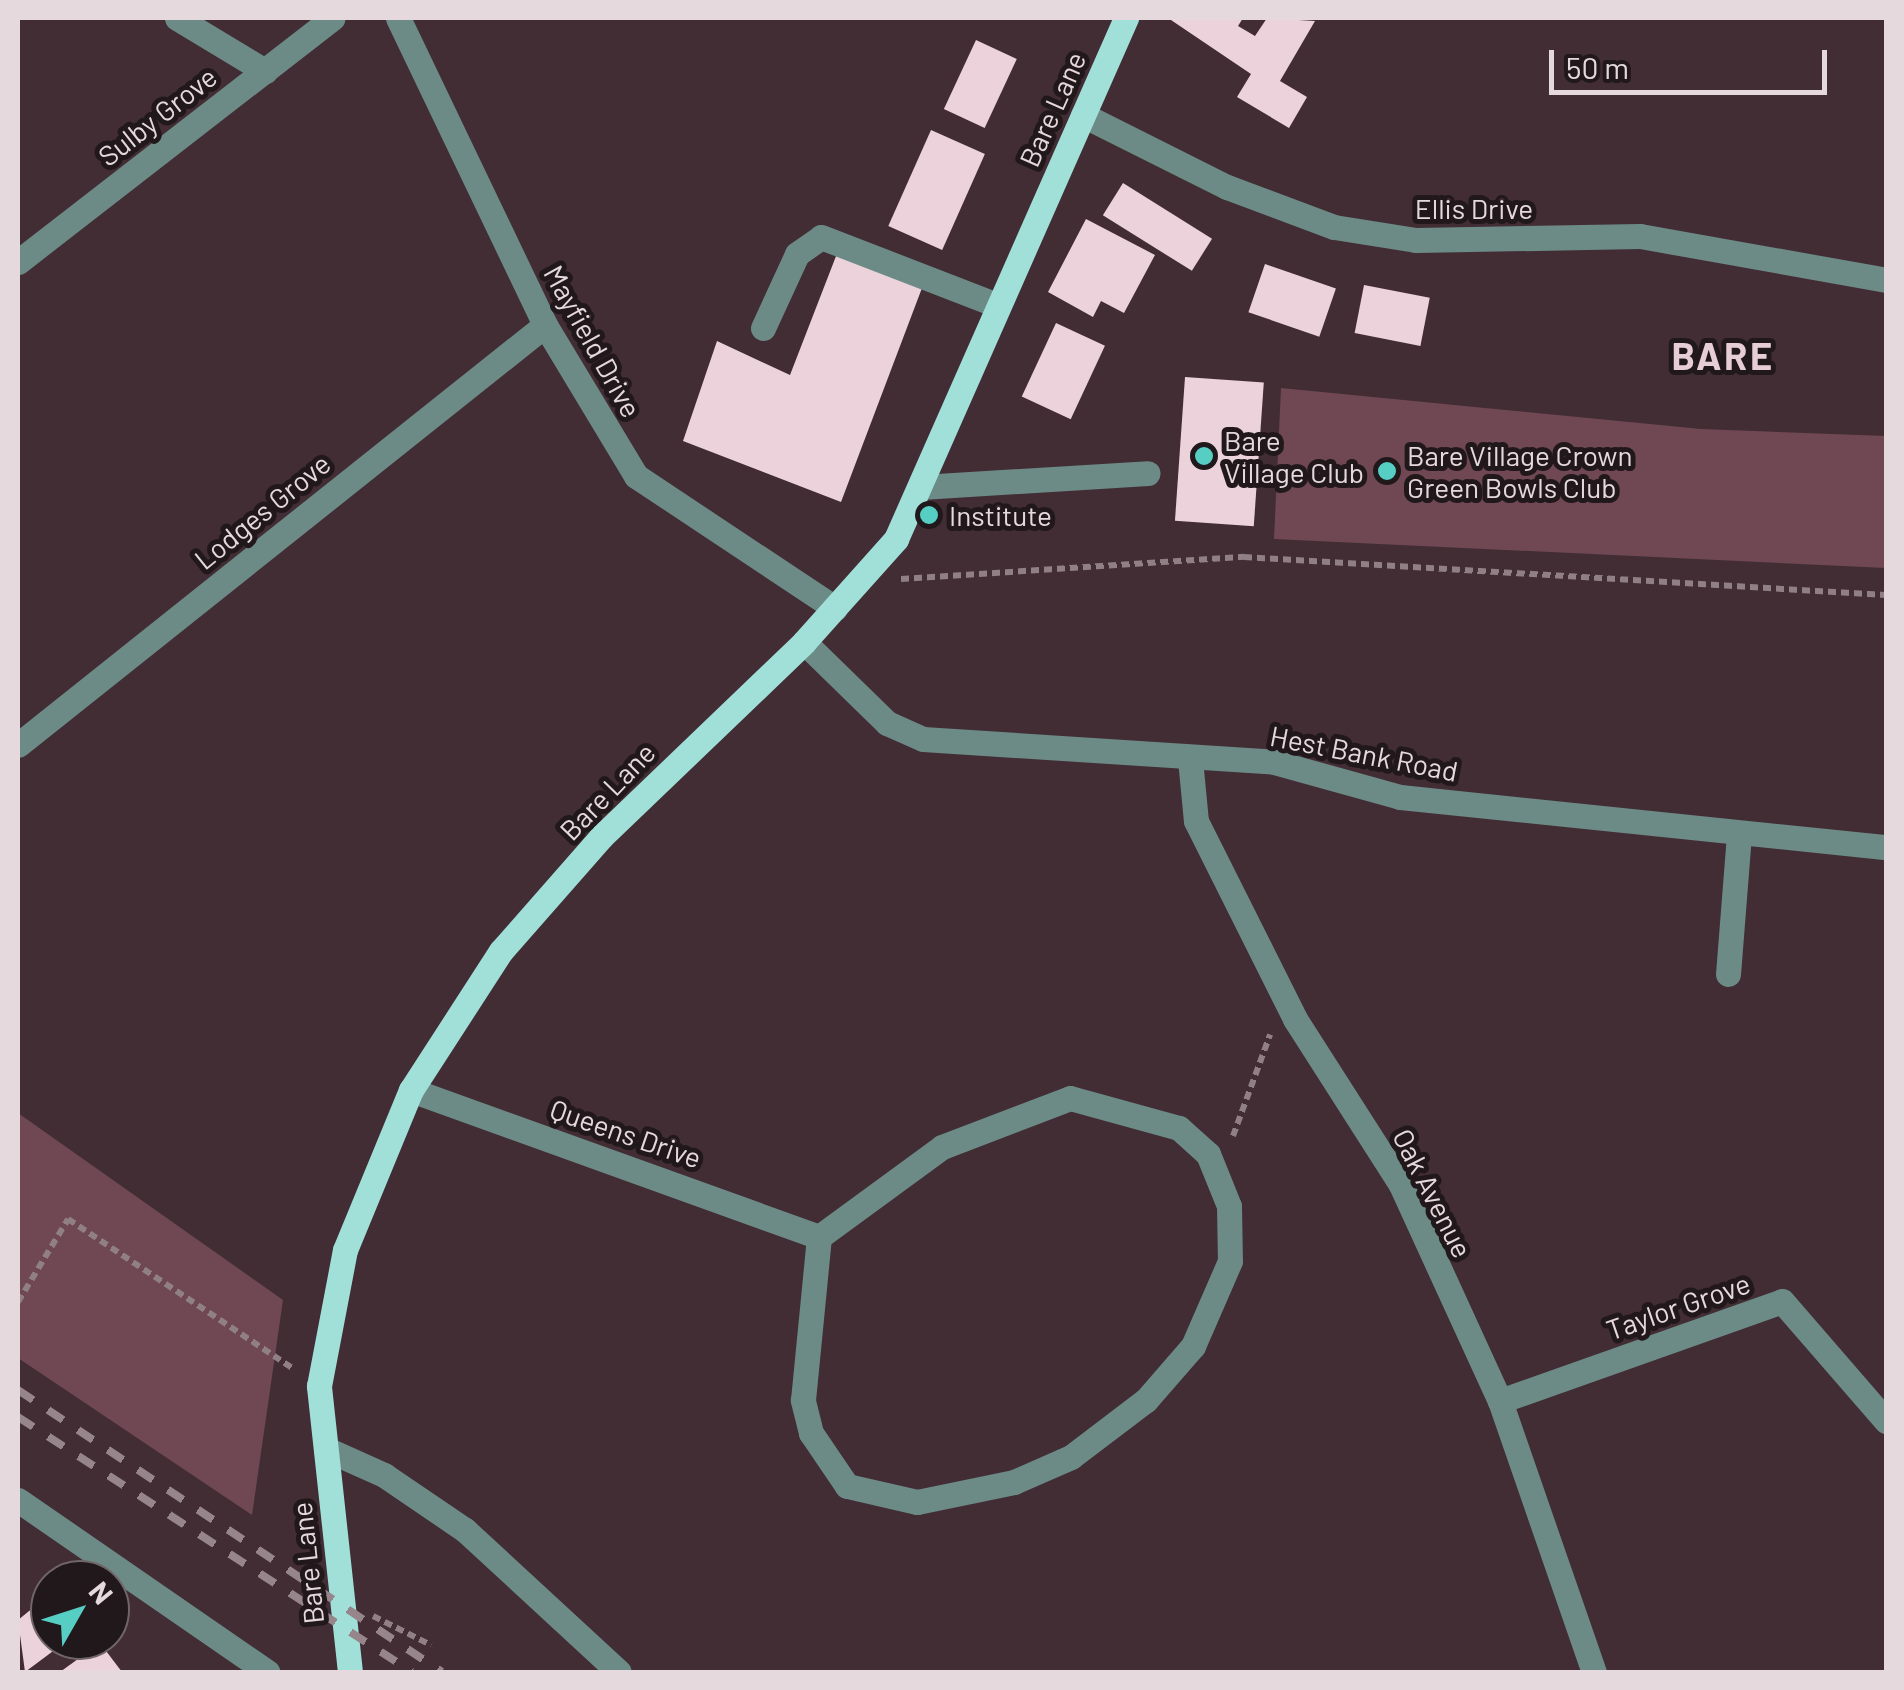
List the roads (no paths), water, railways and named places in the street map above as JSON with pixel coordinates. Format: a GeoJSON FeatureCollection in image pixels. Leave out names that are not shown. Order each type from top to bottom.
{"type":"FeatureCollection","features":[{"type":"Feature","properties":{"kind":"main road","name":"Bare Lane"},"geometry":{"type":"LineString","coordinates":[[350,1672],[319,1386],[345,1250],[411,1090],[500,952],[576,866],[804,642],[896,540],[1082,115],[1118,20]]}},
{"type":"Feature","properties":{"kind":"street"},"geometry":{"type":"LineString","coordinates":[[176,18],[265,71]]}},
{"type":"Feature","properties":{"kind":"street","name":"Sulby Grove"},"geometry":{"type":"LineString","coordinates":[[18,262],[333,18]]}},
{"type":"Feature","properties":{"kind":"street","name":"Mayfield Drive"},"geometry":{"type":"LineString","coordinates":[[398,18],[545,325],[636,476],[835,608]]}},
{"type":"Feature","properties":{"kind":"street","name":"Ellis Drive"},"geometry":{"type":"LineString","coordinates":[[1082,115],[1227,187],[1334,227],[1416,240],[1640,236],[1886,280]]}},
{"type":"Feature","properties":{"kind":"street"},"geometry":{"type":"LineString","coordinates":[[763,328],[797,254],[822,237],[997,305]]}},
{"type":"Feature","properties":{"kind":"street","name":"Lodges Grove"},"geometry":{"type":"LineString","coordinates":[[18,745],[545,325]]}},
{"type":"Feature","properties":{"kind":"street"},"geometry":{"type":"LineString","coordinates":[[921,487],[1148,473]]}},
{"type":"Feature","properties":{"kind":"street","name":"Hest Bank Road"},"geometry":{"type":"LineString","coordinates":[[804,642],[887,723],[923,739],[1274,762],[1400,797],[1886,847]]}},
{"type":"Feature","properties":{"kind":"street","name":"Oak Avenue"},"geometry":{"type":"LineString","coordinates":[[1190,759],[1196,821],[1295,1019],[1401,1185],[1500,1401],[1594,1672]]}},
{"type":"Feature","properties":{"kind":"street"},"geometry":{"type":"LineString","coordinates":[[1728,974],[1739,833]]}},
{"type":"Feature","properties":{"kind":"street","name":"Queens Drive"},"geometry":{"type":"LineString","coordinates":[[411,1090],[820,1237]]}},
{"type":"Feature","properties":{"kind":"street"},"geometry":{"type":"LineString","coordinates":[[1070,1098],[1179,1128],[1208,1154],[1229,1206],[1230,1261],[1193,1346],[1146,1400],[1071,1457],[963,1495],[877,1499],[826,1466],[804,1400],[820,1237],[942,1147],[1070,1098]]}},
{"type":"Feature","properties":{"kind":"street","name":"Taylor Grove"},"geometry":{"type":"LineString","coordinates":[[1500,1401],[1782,1301],[1886,1421]]}},
{"type":"Feature","properties":{"kind":"street"},"geometry":{"type":"LineString","coordinates":[[326,1449],[465,1530],[618,1672]]}},
{"type":"Feature","properties":{"kind":"street"},"geometry":{"type":"LineString","coordinates":[[18,1500],[267,1672]]}},
{"type":"Feature","properties":{"kind":"railway"},"geometry":{"type":"LineString","coordinates":[[18,1390],[442,1672]]}},
{"type":"Feature","properties":{"kind":"railway"},"geometry":{"type":"LineString","coordinates":[[18,1417],[412,1672]]}},
{"type":"Feature","properties":{"kind":"place","name":"Bare Village Club"},"geometry":{"type":"Point","coordinates":[1204,456]}},
{"type":"Feature","properties":{"kind":"place","name":"Bare Village Crown Green Bowls Club"},"geometry":{"type":"Point","coordinates":[1387,471]}},
{"type":"Feature","properties":{"kind":"place","name":"Institute"},"geometry":{"type":"Point","coordinates":[929,515]}},
{"type":"Feature","properties":{"kind":"district","name":"BARE"},"geometry":{"type":"Point","coordinates":[1723,356]}}]}
